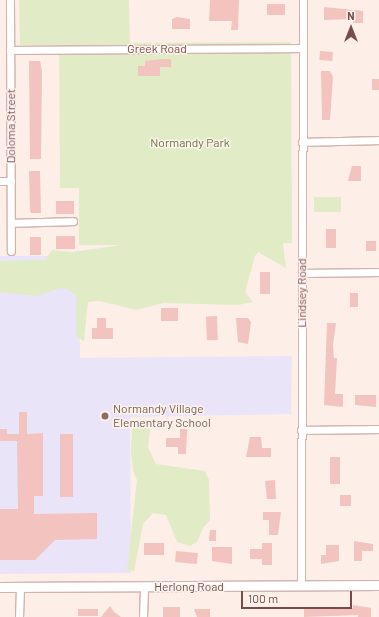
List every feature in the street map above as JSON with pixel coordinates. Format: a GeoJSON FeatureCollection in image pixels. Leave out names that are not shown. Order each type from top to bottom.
{"type":"FeatureCollection","features":[{"type":"Feature","properties":{"kind":"street","name":"Doloma Street"},"geometry":{"type":"LineString","coordinates":[[10,0],[11,252]]}},
{"type":"Feature","properties":{"kind":"street","name":"Lindsey Road"},"geometry":{"type":"LineString","coordinates":[[301,586],[303,0]]}},
{"type":"Feature","properties":{"kind":"street","name":"Greek Road"},"geometry":{"type":"LineString","coordinates":[[10,50],[303,48]]}},
{"type":"Feature","properties":{"kind":"street"},"geometry":{"type":"LineString","coordinates":[[302,142],[379,140]]}},
{"type":"Feature","properties":{"kind":"street"},"geometry":{"type":"LineString","coordinates":[[0,181],[11,181]]}},
{"type":"Feature","properties":{"kind":"street"},"geometry":{"type":"LineString","coordinates":[[11,223],[73,221]]}},
{"type":"Feature","properties":{"kind":"street"},"geometry":{"type":"LineString","coordinates":[[302,273],[379,272]]}},
{"type":"Feature","properties":{"kind":"street"},"geometry":{"type":"LineString","coordinates":[[301,430],[379,429]]}},
{"type":"Feature","properties":{"kind":"street","name":"Herlong Road"},"geometry":{"type":"LineString","coordinates":[[0,587],[379,585]]}},
{"type":"Feature","properties":{"kind":"street"},"geometry":{"type":"LineString","coordinates":[[19,617],[20,587]]}},
{"type":"Feature","properties":{"kind":"street"},"geometry":{"type":"LineString","coordinates":[[143,617],[144,587]]}},
{"type":"Feature","properties":{"kind":"shaded area","name":"Normandy Village Elementary School"},"geometry":{"type":"Polygon","coordinates":[[[0,256],[79,256],[80,358],[292,356],[291,414],[130,417],[131,573],[0,574],[0,256]]]}},
{"type":"Feature","properties":{"kind":"green space","name":"Normandy Park"},"geometry":{"type":"Polygon","coordinates":[[[19,0],[129,0],[130,43],[291,42],[292,243],[283,243],[286,268],[258,252],[255,256],[245,292],[253,302],[238,305],[163,303],[136,310],[100,301],[88,302],[84,341],[77,337],[76,296],[69,290],[61,288],[37,296],[0,292],[0,261],[45,260],[52,250],[72,252],[122,245],[79,245],[79,188],[60,188],[59,45],[20,45],[19,0]]]}},
{"type":"Feature","properties":{"kind":"green space"},"geometry":{"type":"Polygon","coordinates":[[[314,197],[341,197],[341,212],[314,212],[314,197]]]}},
{"type":"Feature","properties":{"kind":"green space"},"geometry":{"type":"Polygon","coordinates":[[[137,420],[151,420],[148,447],[156,464],[205,471],[209,480],[210,520],[203,528],[197,542],[190,546],[177,542],[166,515],[153,513],[143,524],[134,571],[127,570],[137,480],[133,471],[131,451],[132,430],[137,420]]]}},
{"type":"Feature","properties":{"kind":"building"},"geometry":{"type":"Polygon","coordinates":[[[210,0],[239,0],[238,30],[231,30],[232,21],[209,21],[210,0]]]}},
{"type":"Feature","properties":{"kind":"building"},"geometry":{"type":"Polygon","coordinates":[[[267,4],[285,4],[285,15],[267,15],[267,4]]]}},
{"type":"Feature","properties":{"kind":"building"},"geometry":{"type":"Polygon","coordinates":[[[324,7],[363,11],[363,23],[353,23],[353,19],[324,20],[324,7]]]}},
{"type":"Feature","properties":{"kind":"building"},"geometry":{"type":"Polygon","coordinates":[[[177,17],[190,19],[190,29],[172,29],[172,19],[177,17]]]}},
{"type":"Feature","properties":{"kind":"building"},"geometry":{"type":"Polygon","coordinates":[[[320,51],[333,52],[332,61],[319,60],[320,51]]]}},
{"type":"Feature","properties":{"kind":"building"},"geometry":{"type":"Polygon","coordinates":[[[171,59],[171,67],[160,67],[160,76],[138,76],[138,66],[145,66],[145,61],[171,59]]]}},
{"type":"Feature","properties":{"kind":"building"},"geometry":{"type":"Polygon","coordinates":[[[29,61],[40,61],[42,71],[41,159],[30,159],[29,61]]]}},
{"type":"Feature","properties":{"kind":"building"},"geometry":{"type":"Polygon","coordinates":[[[321,71],[330,71],[333,77],[330,120],[322,120],[321,71]]]}},
{"type":"Feature","properties":{"kind":"building"},"geometry":{"type":"Polygon","coordinates":[[[372,79],[379,79],[379,90],[372,90],[372,79]]]}},
{"type":"Feature","properties":{"kind":"building"},"geometry":{"type":"Polygon","coordinates":[[[352,166],[361,166],[361,181],[348,181],[352,166]]]}},
{"type":"Feature","properties":{"kind":"building"},"geometry":{"type":"Polygon","coordinates":[[[29,171],[40,171],[41,213],[31,213],[30,210],[29,171]]]}},
{"type":"Feature","properties":{"kind":"building"},"geometry":{"type":"Polygon","coordinates":[[[56,201],[74,201],[74,214],[56,214],[56,201]]]}},
{"type":"Feature","properties":{"kind":"building"},"geometry":{"type":"Polygon","coordinates":[[[326,229],[336,229],[336,248],[326,248],[326,229]]]}},
{"type":"Feature","properties":{"kind":"building"},"geometry":{"type":"Polygon","coordinates":[[[56,236],[75,236],[75,249],[56,249],[56,236]]]}},
{"type":"Feature","properties":{"kind":"building"},"geometry":{"type":"Polygon","coordinates":[[[30,237],[41,237],[41,255],[30,255],[30,237]]]}},
{"type":"Feature","properties":{"kind":"building"},"geometry":{"type":"Polygon","coordinates":[[[366,241],[376,241],[376,251],[366,251],[366,241]]]}},
{"type":"Feature","properties":{"kind":"building"},"geometry":{"type":"Polygon","coordinates":[[[260,272],[270,272],[270,294],[260,294],[260,272]]]}},
{"type":"Feature","properties":{"kind":"building"},"geometry":{"type":"Polygon","coordinates":[[[350,293],[358,293],[358,307],[350,307],[350,293]]]}},
{"type":"Feature","properties":{"kind":"building"},"geometry":{"type":"Polygon","coordinates":[[[161,308],[178,308],[178,321],[161,321],[161,308]]]}},
{"type":"Feature","properties":{"kind":"building"},"geometry":{"type":"Polygon","coordinates":[[[206,316],[217,316],[218,340],[207,340],[206,316]]]}},
{"type":"Feature","properties":{"kind":"building"},"geometry":{"type":"Polygon","coordinates":[[[97,318],[106,318],[106,328],[113,328],[113,339],[92,339],[92,328],[97,328],[97,318]]]}},
{"type":"Feature","properties":{"kind":"building"},"geometry":{"type":"Polygon","coordinates":[[[236,318],[248,318],[251,322],[248,344],[238,342],[236,318]]]}},
{"type":"Feature","properties":{"kind":"building"},"geometry":{"type":"Polygon","coordinates":[[[327,323],[336,323],[333,345],[334,358],[337,358],[335,394],[343,394],[343,407],[324,405],[327,323]]]}},
{"type":"Feature","properties":{"kind":"building"},"geometry":{"type":"Polygon","coordinates":[[[355,395],[376,395],[376,407],[355,405],[355,395]]]}},
{"type":"Feature","properties":{"kind":"building"},"geometry":{"type":"Polygon","coordinates":[[[19,412],[27,412],[27,434],[43,433],[43,496],[34,496],[34,514],[97,513],[97,539],[55,540],[35,560],[0,560],[0,509],[18,509],[17,441],[0,441],[0,429],[7,429],[7,434],[19,434],[19,412]]]}},
{"type":"Feature","properties":{"kind":"building"},"geometry":{"type":"Polygon","coordinates":[[[180,429],[187,429],[186,454],[178,454],[178,447],[166,447],[166,438],[180,438],[180,429]]]}},
{"type":"Feature","properties":{"kind":"building"},"geometry":{"type":"Polygon","coordinates":[[[60,434],[73,434],[73,497],[60,497],[60,434]]]}},
{"type":"Feature","properties":{"kind":"building"},"geometry":{"type":"Polygon","coordinates":[[[250,437],[261,437],[262,448],[271,448],[271,457],[246,457],[250,437]]]}},
{"type":"Feature","properties":{"kind":"building"},"geometry":{"type":"Polygon","coordinates":[[[330,457],[340,457],[340,484],[330,484],[330,457]]]}},
{"type":"Feature","properties":{"kind":"building"},"geometry":{"type":"Polygon","coordinates":[[[275,480],[276,499],[267,499],[265,481],[275,480]]]}},
{"type":"Feature","properties":{"kind":"building"},"geometry":{"type":"Polygon","coordinates":[[[340,495],[351,495],[351,506],[340,506],[340,495]]]}},
{"type":"Feature","properties":{"kind":"building"},"geometry":{"type":"Polygon","coordinates":[[[263,512],[281,512],[278,535],[269,535],[269,520],[263,520],[263,512]]]}},
{"type":"Feature","properties":{"kind":"building"},"geometry":{"type":"Polygon","coordinates":[[[210,530],[216,530],[216,541],[209,541],[210,530]]]}},
{"type":"Feature","properties":{"kind":"building"},"geometry":{"type":"Polygon","coordinates":[[[354,541],[373,544],[373,551],[362,551],[362,561],[354,561],[354,541]]]}},
{"type":"Feature","properties":{"kind":"building"},"geometry":{"type":"Polygon","coordinates":[[[144,543],[164,543],[164,555],[144,555],[144,543]]]}},
{"type":"Feature","properties":{"kind":"building"},"geometry":{"type":"Polygon","coordinates":[[[262,543],[272,543],[272,565],[262,565],[262,559],[250,559],[250,549],[262,549],[262,543]]]}},
{"type":"Feature","properties":{"kind":"building"},"geometry":{"type":"Polygon","coordinates":[[[326,545],[339,545],[339,561],[321,564],[321,555],[326,555],[326,545]]]}},
{"type":"Feature","properties":{"kind":"building"},"geometry":{"type":"Polygon","coordinates":[[[212,547],[232,547],[232,564],[212,561],[212,547]]]}},
{"type":"Feature","properties":{"kind":"building"},"geometry":{"type":"Polygon","coordinates":[[[176,551],[198,553],[197,564],[175,562],[176,551]]]}},
{"type":"Feature","properties":{"kind":"building"},"geometry":{"type":"Polygon","coordinates":[[[353,605],[371,608],[371,617],[358,617],[358,615],[304,617],[304,608],[353,608],[353,605]]]}},
{"type":"Feature","properties":{"kind":"building"},"geometry":{"type":"Polygon","coordinates":[[[110,606],[114,612],[121,617],[101,617],[110,606]]]}},
{"type":"Feature","properties":{"kind":"building"},"geometry":{"type":"Polygon","coordinates":[[[163,607],[180,607],[180,617],[163,617],[163,607]]]}},
{"type":"Feature","properties":{"kind":"building"},"geometry":{"type":"Polygon","coordinates":[[[78,609],[98,609],[98,616],[78,616],[78,609]]]}},
{"type":"Feature","properties":{"kind":"building"},"geometry":{"type":"Polygon","coordinates":[[[194,609],[210,609],[210,617],[197,617],[194,609]]]}},
{"type":"Feature","properties":{"kind":"place","name":"Normandy Village Elementary School"},"geometry":{"type":"Point","coordinates":[105,416]}}]}
